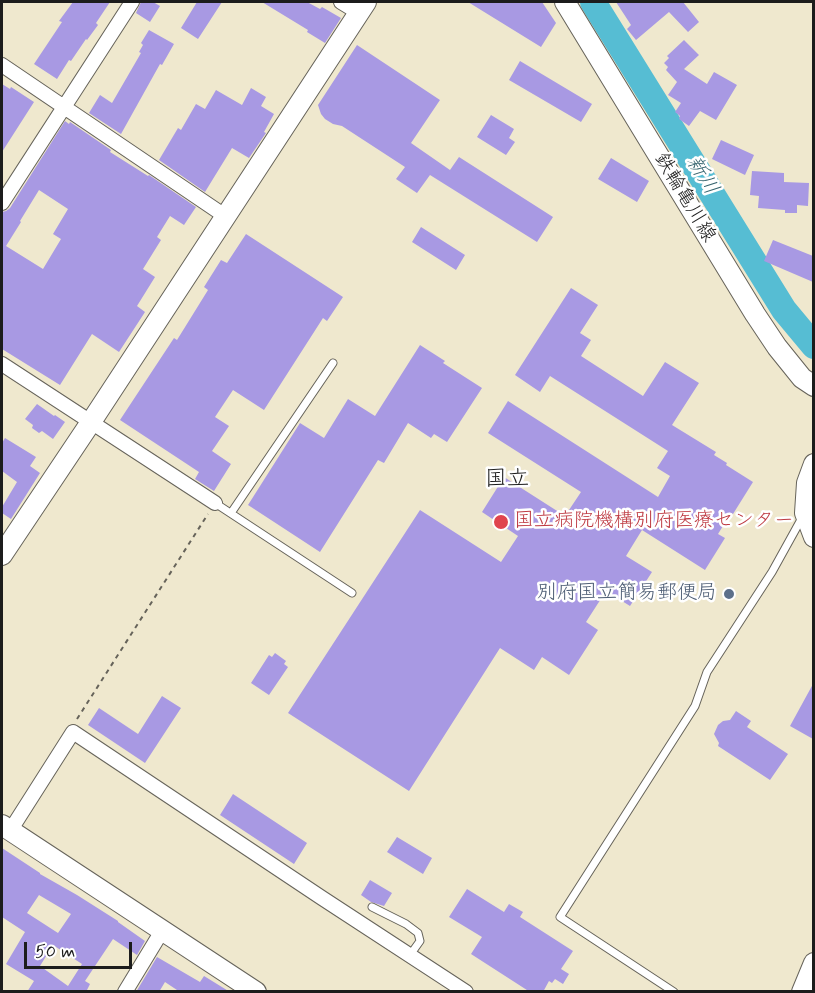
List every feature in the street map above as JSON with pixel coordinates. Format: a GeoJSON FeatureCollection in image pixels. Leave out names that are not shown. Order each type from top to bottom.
{"type":"FeatureCollection","features":[{"type":"Feature","properties":{"kind":"street"},"geometry":{"type":"LineString","coordinates":[[2,202],[132,2]]}},
{"type":"Feature","properties":{"kind":"street"},"geometry":{"type":"LineString","coordinates":[[2,555],[362,7],[341,2]]}},
{"type":"Feature","properties":{"kind":"street","name":"鉄輪亀川線"},"geometry":{"type":"LineString","coordinates":[[565,2],[755,314],[777,347],[802,378],[813,387]]}},
{"type":"Feature","properties":{"kind":"street"},"geometry":{"type":"LineString","coordinates":[[2,65],[225,216]]}},
{"type":"Feature","properties":{"kind":"street"},"geometry":{"type":"LineString","coordinates":[[2,364],[215,502]]}},
{"type":"Feature","properties":{"kind":"street"},"geometry":{"type":"LineString","coordinates":[[813,464],[807,483],[804,513],[813,537]]}},
{"type":"Feature","properties":{"kind":"street"},"geometry":{"type":"LineString","coordinates":[[251,990],[5,830],[73,732],[466,992]]}},
{"type":"Feature","properties":{"kind":"street"},"geometry":{"type":"LineString","coordinates":[[125,992],[162,931]]}},
{"type":"Feature","properties":{"kind":"street"},"geometry":{"type":"LineString","coordinates":[[802,992],[813,963]]}},
{"type":"Feature","properties":{"kind":"lane"},"geometry":{"type":"LineString","coordinates":[[231,513],[333,363]]}},
{"type":"Feature","properties":{"kind":"lane"},"geometry":{"type":"LineString","coordinates":[[215,502],[352,593]]}},
{"type":"Feature","properties":{"kind":"lane"},"geometry":{"type":"LineString","coordinates":[[674,992],[560,917],[695,706],[707,672],[772,572],[804,513]]}},
{"type":"Feature","properties":{"kind":"lane"},"geometry":{"type":"LineString","coordinates":[[372,907],[406,924],[418,933],[420,941],[410,955]]}},
{"type":"Feature","properties":{"kind":"path"},"geometry":{"type":"LineString","coordinates":[[73,732],[72,725],[215,502]]}},
{"type":"Feature","properties":{"kind":"building"},"geometry":{"type":"Polygon","coordinates":[[[73,2],[110,2],[96,23],[98,25],[71,61],[69,60],[57,79],[34,64],[73,2]]]}},
{"type":"Feature","properties":{"kind":"building"},"geometry":{"type":"Polygon","coordinates":[[[141,2],[153,2],[160,6],[150,22],[136,13],[141,2]]]}},
{"type":"Feature","properties":{"kind":"building"},"geometry":{"type":"Polygon","coordinates":[[[197,2],[222,2],[198,39],[181,28],[197,2]]]}},
{"type":"Feature","properties":{"kind":"building"},"geometry":{"type":"Polygon","coordinates":[[[262,2],[307,2],[320,9],[322,7],[341,18],[325,43],[262,2]]]}},
{"type":"Feature","properties":{"kind":"building"},"geometry":{"type":"Polygon","coordinates":[[[468,2],[542,2],[556,23],[541,47],[468,2]]]}},
{"type":"Feature","properties":{"kind":"building"},"geometry":{"type":"Polygon","coordinates":[[[616,2],[683,2],[699,22],[688,32],[669,12],[636,40],[627,29],[631,25],[616,2]]]}},
{"type":"Feature","properties":{"kind":"building"},"geometry":{"type":"Polygon","coordinates":[[[149,30],[174,44],[162,65],[160,64],[121,134],[89,113],[100,95],[112,103],[141,53],[139,52],[143,45],[141,43],[149,30]]]}},
{"type":"Feature","properties":{"kind":"building"},"geometry":{"type":"Polygon","coordinates":[[[684,40],[699,55],[684,69],[707,84],[714,72],[737,85],[716,120],[700,111],[689,126],[679,119],[680,116],[675,112],[681,103],[668,95],[677,82],[666,70],[668,67],[664,63],[669,58],[667,56],[684,40]]]}},
{"type":"Feature","properties":{"kind":"building"},"geometry":{"type":"Polygon","coordinates":[[[357,45],[440,100],[411,143],[450,170],[459,157],[553,217],[537,242],[430,175],[417,193],[396,179],[405,167],[342,126],[325,119],[318,105],[357,45]]]}},
{"type":"Feature","properties":{"kind":"building"},"geometry":{"type":"Polygon","coordinates":[[[520,61],[592,104],[581,122],[509,80],[520,61]]]}},
{"type":"Feature","properties":{"kind":"building"},"geometry":{"type":"Polygon","coordinates":[[[2,84],[34,102],[2,152],[2,84]]]}},
{"type":"Feature","properties":{"kind":"building"},"geometry":{"type":"Polygon","coordinates":[[[251,88],[266,97],[261,106],[274,114],[264,132],[266,133],[249,158],[232,148],[205,192],[159,160],[178,128],[181,130],[196,104],[205,109],[216,90],[242,105],[251,88]]]}},
{"type":"Feature","properties":{"kind":"building"},"geometry":{"type":"Polygon","coordinates":[[[491,115],[514,129],[509,138],[515,142],[506,155],[477,137],[491,115]]]}},
{"type":"Feature","properties":{"kind":"building"},"geometry":{"type":"Polygon","coordinates":[[[65,121],[69,124],[70,122],[111,150],[110,152],[196,207],[184,225],[170,216],[157,237],[161,240],[143,269],[155,277],[137,306],[145,312],[119,352],[92,334],[60,385],[2,349],[2,212],[10,208],[65,121]],[[39,190],[6,246],[43,269],[61,239],[53,234],[68,209],[39,190]]]}},
{"type":"Feature","properties":{"kind":"building"},"geometry":{"type":"Polygon","coordinates":[[[721,140],[754,155],[745,175],[712,159],[721,140]]]}},
{"type":"Feature","properties":{"kind":"building"},"geometry":{"type":"Polygon","coordinates":[[[611,158],[649,181],[637,202],[598,179],[611,158]]]}},
{"type":"Feature","properties":{"kind":"building"},"geometry":{"type":"Polygon","coordinates":[[[752,171],[784,173],[784,182],[809,183],[808,206],[797,205],[797,213],[758,208],[759,196],[750,195],[752,171]]]}},
{"type":"Feature","properties":{"kind":"building"},"geometry":{"type":"Polygon","coordinates":[[[421,227],[465,255],[456,270],[412,242],[421,227]]]}},
{"type":"Feature","properties":{"kind":"building"},"geometry":{"type":"Polygon","coordinates":[[[246,234],[343,297],[327,321],[323,318],[264,410],[233,390],[215,417],[229,426],[212,451],[231,464],[214,491],[195,479],[199,472],[120,420],[174,338],[177,340],[208,290],[204,287],[221,260],[227,263],[246,234]]]}},
{"type":"Feature","properties":{"kind":"building"},"geometry":{"type":"Polygon","coordinates":[[[773,240],[813,256],[813,282],[764,261],[773,240]]]}},
{"type":"Feature","properties":{"kind":"building"},"geometry":{"type":"Polygon","coordinates":[[[571,288],[598,305],[580,333],[591,340],[581,356],[643,396],[665,362],[699,383],[672,425],[716,452],[714,455],[727,463],[726,465],[753,482],[718,534],[725,538],[705,570],[642,530],[626,556],[652,572],[630,606],[606,591],[586,622],[598,630],[569,675],[542,657],[534,670],[500,648],[409,791],[288,713],[420,510],[501,562],[518,536],[482,512],[504,477],[565,516],[581,492],[488,433],[508,401],[658,497],[670,476],[657,468],[668,451],[550,376],[540,392],[515,375],[571,288]]]}},
{"type":"Feature","properties":{"kind":"building"},"geometry":{"type":"Polygon","coordinates":[[[420,345],[482,388],[447,442],[434,434],[431,438],[408,423],[384,463],[378,460],[320,552],[248,505],[300,423],[324,438],[348,399],[375,416],[420,345]]]}},
{"type":"Feature","properties":{"kind":"building"},"geometry":{"type":"Polygon","coordinates":[[[37,404],[65,422],[53,439],[42,431],[39,433],[32,428],[33,425],[25,419],[37,404]]]}},
{"type":"Feature","properties":{"kind":"building"},"geometry":{"type":"Polygon","coordinates":[[[5,438],[36,457],[30,466],[40,473],[11,519],[2,513],[2,507],[17,482],[2,471],[2,443],[5,438]]]}},
{"type":"Feature","properties":{"kind":"building"},"geometry":{"type":"Polygon","coordinates":[[[275,653],[286,661],[284,664],[288,667],[269,695],[251,683],[269,655],[272,657],[275,653]]]}},
{"type":"Feature","properties":{"kind":"building"},"geometry":{"type":"Polygon","coordinates":[[[813,684],[813,739],[790,726],[813,684]]]}},
{"type":"Feature","properties":{"kind":"building"},"geometry":{"type":"Polygon","coordinates":[[[162,696],[181,708],[145,763],[88,725],[99,708],[138,734],[162,696]]]}},
{"type":"Feature","properties":{"kind":"building"},"geometry":{"type":"Polygon","coordinates":[[[736,711],[751,721],[747,727],[788,754],[770,780],[718,746],[719,743],[714,734],[718,725],[730,720],[736,711]]]}},
{"type":"Feature","properties":{"kind":"building"},"geometry":{"type":"Polygon","coordinates":[[[233,794],[307,843],[294,864],[220,815],[233,794]]]}},
{"type":"Feature","properties":{"kind":"building"},"geometry":{"type":"Polygon","coordinates":[[[397,837],[432,858],[423,874],[387,852],[397,837]]]}},
{"type":"Feature","properties":{"kind":"building"},"geometry":{"type":"Polygon","coordinates":[[[2,848],[118,921],[145,941],[137,955],[113,939],[85,981],[90,984],[86,992],[27,992],[34,981],[6,964],[25,932],[2,917],[2,848]],[[39,895],[27,913],[58,933],[71,914],[39,895]],[[53,945],[40,966],[68,986],[82,964],[53,945]]]}},
{"type":"Feature","properties":{"kind":"building"},"geometry":{"type":"Polygon","coordinates":[[[370,880],[392,893],[384,906],[371,902],[361,895],[370,880]]]}},
{"type":"Feature","properties":{"kind":"building"},"geometry":{"type":"Polygon","coordinates":[[[467,889],[504,912],[509,904],[523,912],[520,917],[573,951],[561,969],[569,974],[563,984],[555,979],[552,983],[549,981],[543,992],[530,992],[471,954],[482,937],[449,917],[467,889]]]}},
{"type":"Feature","properties":{"kind":"building"},"geometry":{"type":"Polygon","coordinates":[[[157,957],[200,982],[204,976],[230,992],[180,992],[165,982],[159,992],[136,992],[157,957]]]}},
{"type":"Feature","properties":{"kind":"waterway","name":"新川"},"geometry":{"type":"LineString","coordinates":[[593,2],[784,310],[814,346]]}},
{"type":"Feature","properties":{"kind":"place","name":"国立病院機構別府医療センター"},"geometry":{"type":"Point","coordinates":[501,522]}},
{"type":"Feature","properties":{"kind":"place","name":"別府国立簡易郵便局"},"geometry":{"type":"Point","coordinates":[729,594]}},
{"type":"Feature","properties":{"kind":"district","name":"国立"},"geometry":{"type":"Point","coordinates":[507,480]}}]}
